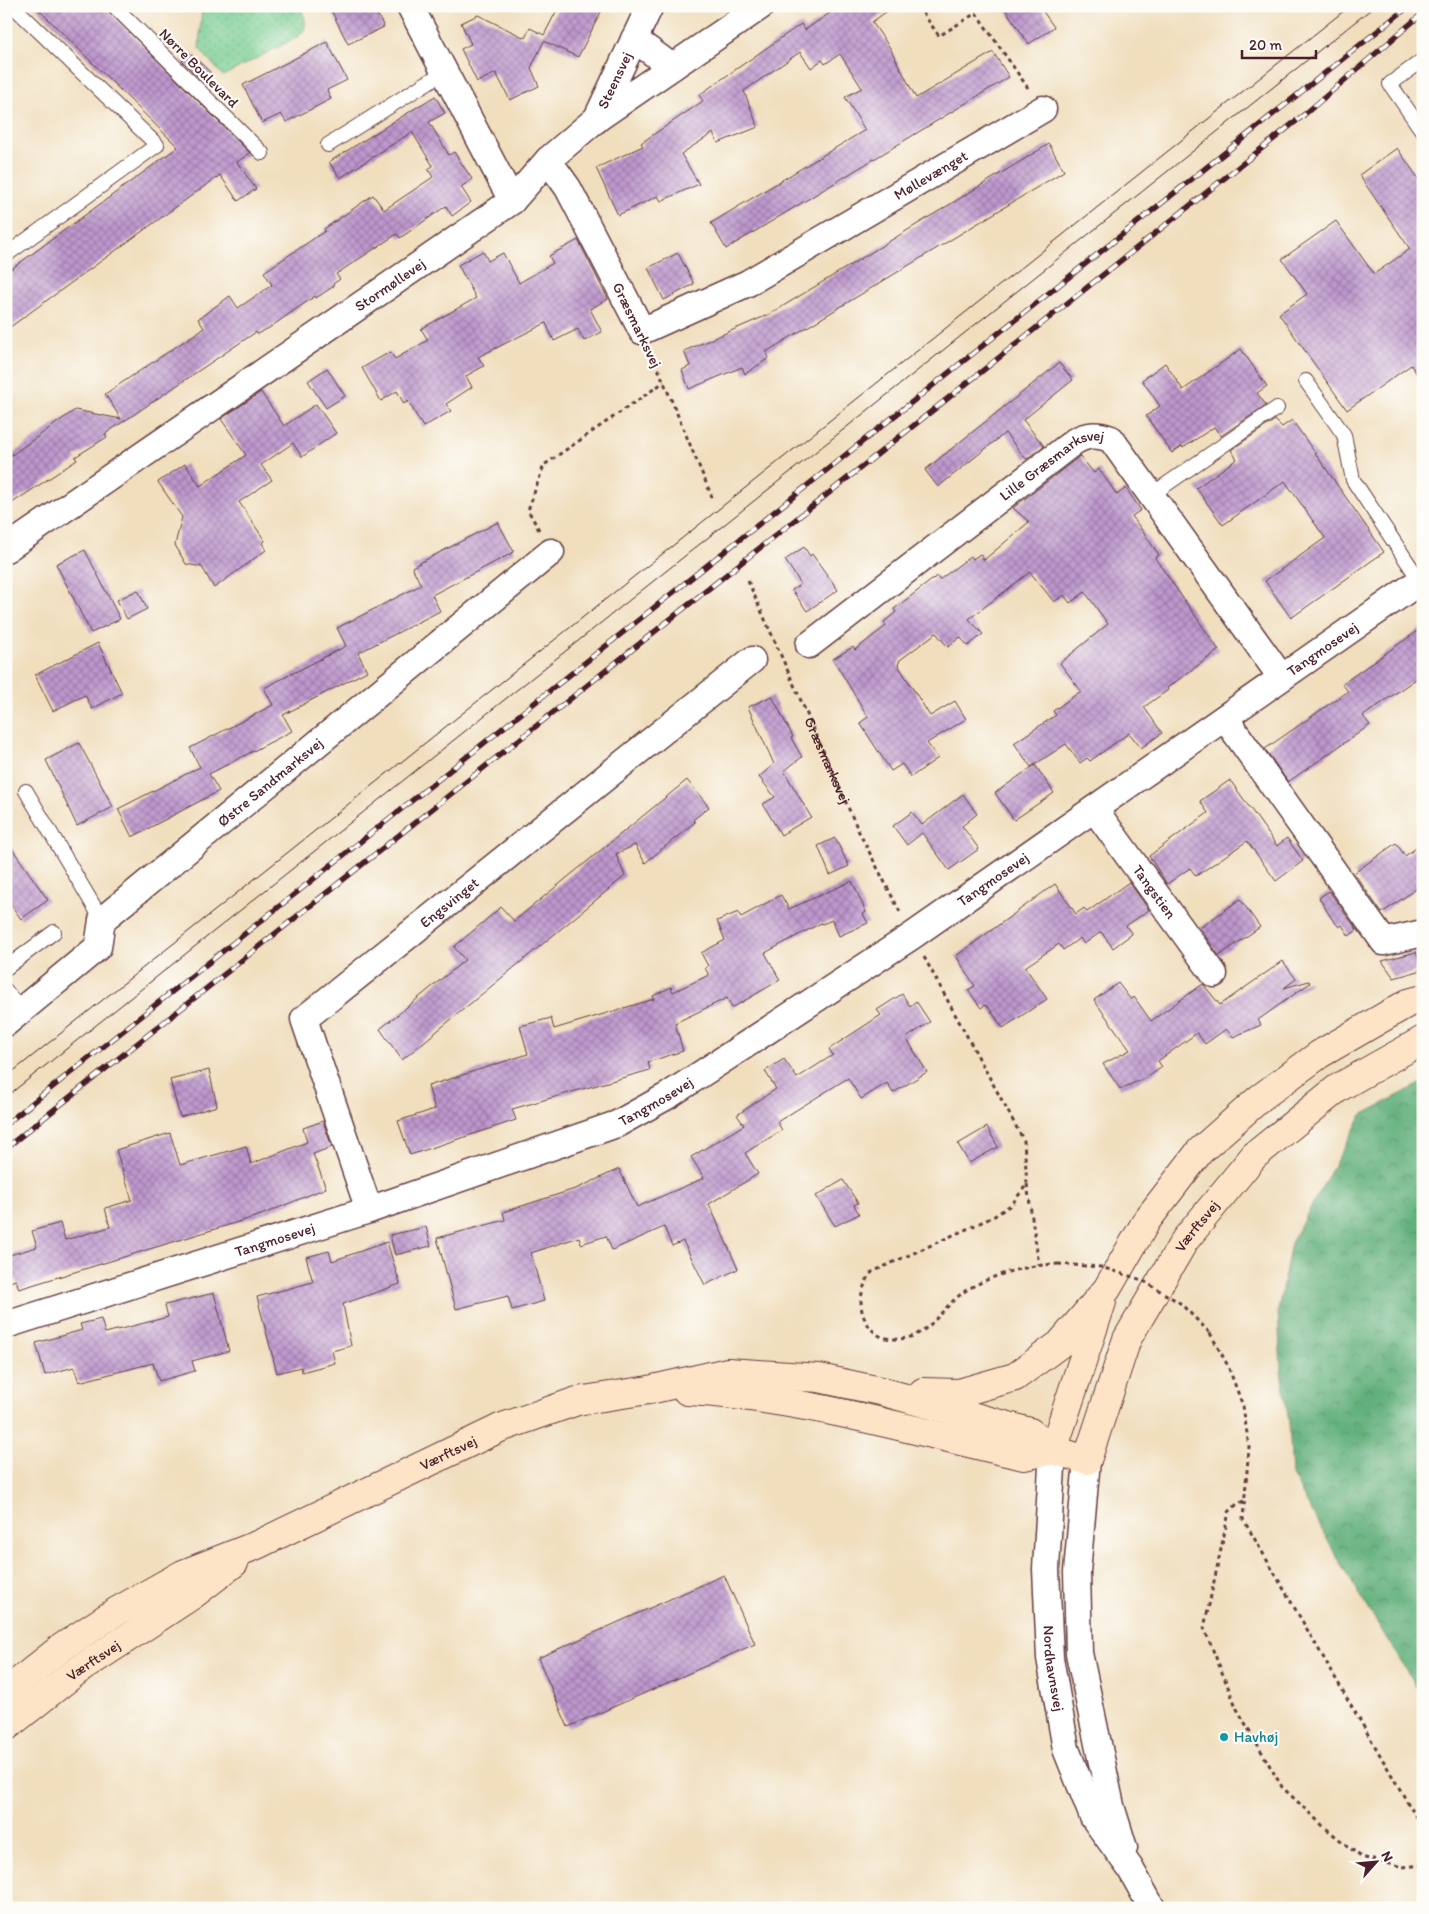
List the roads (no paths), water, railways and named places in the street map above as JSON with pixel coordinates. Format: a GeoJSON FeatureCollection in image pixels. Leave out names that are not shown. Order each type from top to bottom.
{"type":"FeatureCollection","features":[{"type":"Feature","properties":{"kind":"street","name":"Steensvej"},"geometry":{"type":"LineString","coordinates":[[595,120],[650,6]]}},
{"type":"Feature","properties":{"kind":"street","name":"Stormøllevej"},"geometry":{"type":"LineString","coordinates":[[6,549],[512,201],[548,160],[595,120],[761,6]]}},
{"type":"Feature","properties":{"kind":"street"},"geometry":{"type":"LineString","coordinates":[[418,11],[444,72],[512,201]]}},
{"type":"Feature","properties":{"kind":"street","name":"Steensvej"},"geometry":{"type":"LineString","coordinates":[[634,39],[672,67]]}},
{"type":"Feature","properties":{"kind":"street","name":"Møllevænget"},"geometry":{"type":"LineString","coordinates":[[642,330],[748,283],[1043,109]]}},
{"type":"Feature","properties":{"kind":"street","name":"Græsmarksvej"},"geometry":{"type":"LineString","coordinates":[[548,160],[568,188],[642,330]]}},
{"type":"Feature","properties":{"kind":"street","name":"Lille Græsmarksvej"},"geometry":{"type":"LineString","coordinates":[[809,644],[1082,437],[1102,435],[1112,439],[1281,677]]}},
{"type":"Feature","properties":{"kind":"street","name":"Østre Sandmarksvej"},"geometry":{"type":"LineString","coordinates":[[102,920],[551,552]]}},
{"type":"Feature","properties":{"kind":"street","name":"Tangmosevej"},"geometry":{"type":"LineString","coordinates":[[6,1325],[369,1210],[617,1124],[669,1095],[912,936],[1096,810],[1281,677],[1421,580]]}},
{"type":"Feature","properties":{"kind":"street","name":"Engsvinget"},"geometry":{"type":"LineString","coordinates":[[369,1210],[304,1019],[752,660]]}},
{"type":"Feature","properties":{"kind":"street"},"geometry":{"type":"LineString","coordinates":[[1225,718],[1384,942],[1423,933]]}},
{"type":"Feature","properties":{"kind":"street","name":"Tangstien"},"geometry":{"type":"LineString","coordinates":[[1096,810],[1214,974]]}},
{"type":"Feature","properties":{"kind":"street"},"geometry":{"type":"LineString","coordinates":[[11,1008],[98,947],[102,920]]}},
{"type":"Feature","properties":{"kind":"street","name":"Værftsvej"},"geometry":{"type":"LineString","coordinates":[[880,1391],[959,1393],[1016,1377],[1060,1344],[1107,1289],[1147,1220],[1200,1151],[1260,1098],[1320,1054],[1408,1004],[1423,999]]}},
{"type":"Feature","properties":{"kind":"street","name":"Værftsvej"},"geometry":{"type":"LineString","coordinates":[[6,1692],[61,1648],[117,1611],[183,1574],[257,1545],[500,1428],[576,1402],[649,1390],[728,1372],[819,1378],[880,1391],[1030,1432],[1053,1450],[1087,1460],[1127,1339],[1185,1240],[1254,1156],[1338,1088],[1423,1040]]}},
{"type":"Feature","properties":{"kind":"street","name":"Værftsvej"},"geometry":{"type":"LineString","coordinates":[[1053,1450],[1107,1289]]}},
{"type":"Feature","properties":{"kind":"street","name":"Værftsvej"},"geometry":{"type":"LineString","coordinates":[[649,1390],[732,1393],[797,1404],[1024,1456],[1053,1450]]}},
{"type":"Feature","properties":{"kind":"street","name":"Nordhavnsvej"},"geometry":{"type":"LineString","coordinates":[[1053,1450],[1046,1569],[1050,1658],[1066,1749],[1093,1817],[1130,1868],[1152,1908]]}},
{"type":"Feature","properties":{"kind":"street","name":"Nordhavnsvej"},"geometry":{"type":"LineString","coordinates":[[1087,1460],[1077,1572],[1079,1653],[1112,1806],[1130,1868]]}},
{"type":"Feature","properties":{"kind":"street","name":"Værftsvej"},"geometry":{"type":"LineString","coordinates":[[6,1727],[77,1670],[194,1594],[257,1545]]}},
{"type":"Feature","properties":{"kind":"lane"},"geometry":{"type":"LineString","coordinates":[[6,255],[157,145],[13,6]]}},
{"type":"Feature","properties":{"kind":"lane","name":"Nørre Boulevard"},"geometry":{"type":"LineString","coordinates":[[114,6],[262,153]]}},
{"type":"Feature","properties":{"kind":"lane"},"geometry":{"type":"LineString","coordinates":[[1423,60],[1390,84],[1423,132]]}},
{"type":"Feature","properties":{"kind":"lane"},"geometry":{"type":"LineString","coordinates":[[328,145],[444,72]]}},
{"type":"Feature","properties":{"kind":"lane","name":"Tangmosevej"},"geometry":{"type":"LineString","coordinates":[[1306,381],[1344,435],[1353,480],[1421,580]]}},
{"type":"Feature","properties":{"kind":"lane"},"geometry":{"type":"LineString","coordinates":[[1151,496],[1277,408]]}},
{"type":"Feature","properties":{"kind":"lane"},"geometry":{"type":"LineString","coordinates":[[26,791],[102,920]]}},
{"type":"Feature","properties":{"kind":"lane"},"geometry":{"type":"LineString","coordinates":[[6,968],[54,932]]}},
{"type":"Feature","properties":{"kind":"tram line"},"geometry":{"type":"LineString","coordinates":[[6,1077],[1350,6]]}},
{"type":"Feature","properties":{"kind":"tram line"},"geometry":{"type":"LineString","coordinates":[[6,1097],[1375,6]]}},
{"type":"Feature","properties":{"kind":"railway"},"geometry":{"type":"LineString","coordinates":[[6,1124],[1409,6]]}},
{"type":"Feature","properties":{"kind":"railway"},"geometry":{"type":"LineString","coordinates":[[6,1148],[1305,114],[1423,13]]}},
{"type":"Feature","properties":{"kind":"place","name":"Havhøj"},"geometry":{"type":"Point","coordinates":[1224,1737]}}]}
